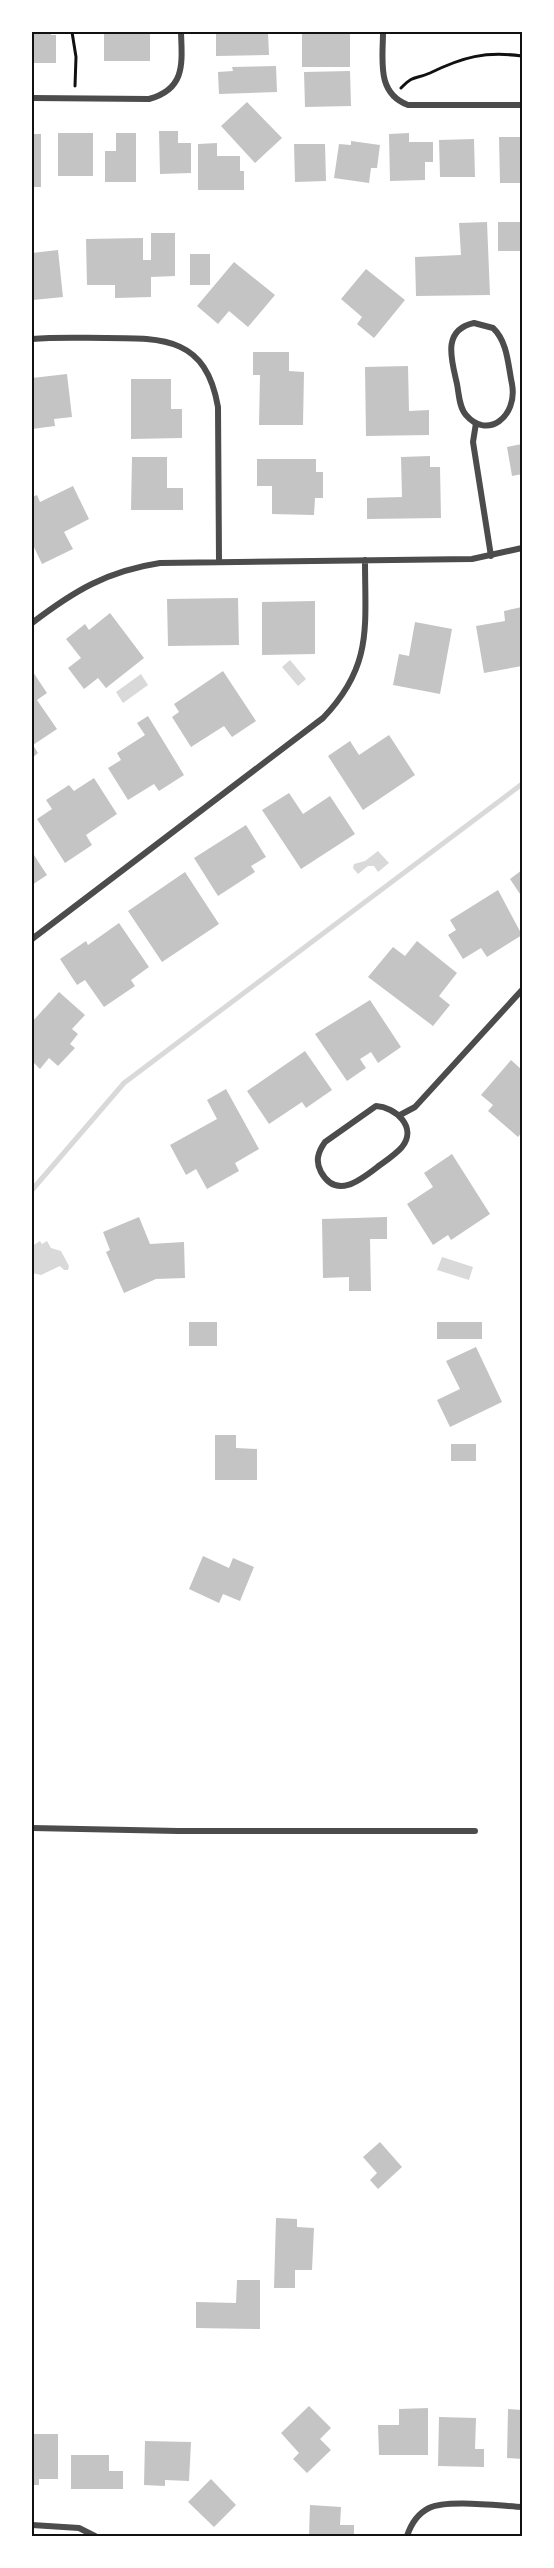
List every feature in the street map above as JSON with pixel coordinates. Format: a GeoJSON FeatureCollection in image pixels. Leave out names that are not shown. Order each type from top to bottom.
{"type":"FeatureCollection","features":[{"type":"Feature","properties":{"kind":"street"},"geometry":{"type":"LineString","coordinates":[[32,98],[149,99],[171,89],[182,65],[181,32]]}},
{"type":"Feature","properties":{"kind":"street"},"geometry":{"type":"LineString","coordinates":[[383,32],[383,80],[392,96],[408,105],[522,105]]}},
{"type":"Feature","properties":{"kind":"street"},"geometry":{"type":"LineString","coordinates":[[479,323],[493,328],[502,338],[514,399],[509,413],[503,419],[494,424],[476,423],[466,415],[460,404],[449,348],[461,328],[479,323]]}},
{"type":"Feature","properties":{"kind":"street"},"geometry":{"type":"LineString","coordinates":[[32,339],[151,338],[172,342],[191,352],[205,368],[215,386],[218,407],[219,561]]}},
{"type":"Feature","properties":{"kind":"street"},"geometry":{"type":"LineString","coordinates":[[476,423],[473,442],[491,556]]}},
{"type":"Feature","properties":{"kind":"street"},"geometry":{"type":"LineString","coordinates":[[32,623],[80,589],[118,572],[160,563],[472,559],[522,548]]}},
{"type":"Feature","properties":{"kind":"street"},"geometry":{"type":"LineString","coordinates":[[32,939],[323,718],[338,702],[359,665],[364,645],[365,560]]}},
{"type":"Feature","properties":{"kind":"street"},"geometry":{"type":"LineString","coordinates":[[400,1115],[416,1107],[522,990]]}},
{"type":"Feature","properties":{"kind":"street"},"geometry":{"type":"LineString","coordinates":[[376,1106],[385,1106],[400,1115],[406,1131],[402,1147],[361,1180],[354,1185],[337,1185],[323,1175],[318,1158],[325,1142],[376,1106]]}},
{"type":"Feature","properties":{"kind":"street"},"geometry":{"type":"LineString","coordinates":[[32,1828],[178,1831],[475,1831]]}},
{"type":"Feature","properties":{"kind":"street"},"geometry":{"type":"LineString","coordinates":[[407,2536],[419,2514],[431,2507],[446,2504],[522,2506]]}},
{"type":"Feature","properties":{"kind":"street"},"geometry":{"type":"LineString","coordinates":[[32,2525],[79,2528],[94,2536]]}},
{"type":"Feature","properties":{"kind":"path"},"geometry":{"type":"LineString","coordinates":[[72,32],[76,57],[75,98]]}},
{"type":"Feature","properties":{"kind":"path"},"geometry":{"type":"LineString","coordinates":[[392,96],[411,78],[427,74],[449,63],[488,54],[522,56]]}},
{"type":"Feature","properties":{"kind":"shaded area"},"geometry":{"type":"Polygon","coordinates":[[[290,660],[306,679],[298,686],[282,667],[290,660]]]}},
{"type":"Feature","properties":{"kind":"shaded area"},"geometry":{"type":"Polygon","coordinates":[[[141,674],[148,685],[123,703],[116,692],[141,674]]]}},
{"type":"Feature","properties":{"kind":"shaded area"},"geometry":{"type":"Polygon","coordinates":[[[378,851],[389,863],[378,872],[374,866],[368,866],[358,874],[353,868],[354,864],[365,861],[378,851]]]}},
{"type":"Feature","properties":{"kind":"shaded area"},"geometry":{"type":"Polygon","coordinates":[[[40,1241],[42,1244],[47,1241],[51,1248],[61,1251],[69,1266],[68,1270],[60,1266],[41,1275],[32,1273],[32,1246],[40,1241]]]}},
{"type":"Feature","properties":{"kind":"shaded area"},"geometry":{"type":"Polygon","coordinates":[[[442,1257],[473,1267],[469,1280],[437,1270],[442,1257]]]}},
{"type":"Feature","properties":{"kind":"building"},"geometry":{"type":"Polygon","coordinates":[[[32,32],[51,32],[51,35],[56,35],[56,63],[32,63],[32,32]]]}},
{"type":"Feature","properties":{"kind":"building"},"geometry":{"type":"Polygon","coordinates":[[[104,32],[150,32],[150,61],[104,61],[104,32]]]}},
{"type":"Feature","properties":{"kind":"building"},"geometry":{"type":"Polygon","coordinates":[[[216,32],[268,32],[269,55],[216,56],[216,32]]]}},
{"type":"Feature","properties":{"kind":"building"},"geometry":{"type":"Polygon","coordinates":[[[302,34],[350,34],[350,67],[302,67],[302,34]]]}},
{"type":"Feature","properties":{"kind":"building"},"geometry":{"type":"Polygon","coordinates":[[[276,66],[277,92],[219,94],[218,72],[233,71],[232,67],[276,66]]]}},
{"type":"Feature","properties":{"kind":"building"},"geometry":{"type":"Polygon","coordinates":[[[350,71],[351,106],[305,107],[304,72],[350,71]]]}},
{"type":"Feature","properties":{"kind":"building"},"geometry":{"type":"Polygon","coordinates":[[[247,102],[282,138],[255,163],[221,126],[247,102]]]}},
{"type":"Feature","properties":{"kind":"building"},"geometry":{"type":"Polygon","coordinates":[[[159,131],[178,131],[178,143],[191,143],[191,173],[160,174],[159,131]]]}},
{"type":"Feature","properties":{"kind":"building"},"geometry":{"type":"Polygon","coordinates":[[[58,133],[93,133],[93,176],[58,176],[58,133]]]}},
{"type":"Feature","properties":{"kind":"building"},"geometry":{"type":"Polygon","coordinates":[[[116,133],[136,133],[136,182],[105,182],[105,151],[116,151],[116,133]]]}},
{"type":"Feature","properties":{"kind":"building"},"geometry":{"type":"Polygon","coordinates":[[[409,133],[409,142],[433,142],[433,162],[425,162],[425,180],[390,181],[389,134],[409,133]]]}},
{"type":"Feature","properties":{"kind":"building"},"geometry":{"type":"Polygon","coordinates":[[[32,134],[41,134],[41,187],[32,187],[32,134]]]}},
{"type":"Feature","properties":{"kind":"building"},"geometry":{"type":"Polygon","coordinates":[[[499,137],[522,137],[522,183],[500,183],[499,137]]]}},
{"type":"Feature","properties":{"kind":"building"},"geometry":{"type":"Polygon","coordinates":[[[474,139],[475,177],[440,177],[439,140],[474,139]]]}},
{"type":"Feature","properties":{"kind":"building"},"geometry":{"type":"Polygon","coordinates":[[[351,141],[380,145],[377,168],[371,168],[369,183],[334,178],[339,144],[351,145],[351,141]]]}},
{"type":"Feature","properties":{"kind":"building"},"geometry":{"type":"Polygon","coordinates":[[[217,143],[217,156],[240,156],[240,171],[244,171],[244,190],[198,190],[198,144],[217,143]]]}},
{"type":"Feature","properties":{"kind":"building"},"geometry":{"type":"Polygon","coordinates":[[[294,144],[325,144],[326,181],[295,182],[294,144]]]}},
{"type":"Feature","properties":{"kind":"building"},"geometry":{"type":"Polygon","coordinates":[[[487,222],[490,295],[416,296],[415,257],[461,255],[459,223],[487,222]]]}},
{"type":"Feature","properties":{"kind":"building"},"geometry":{"type":"Polygon","coordinates":[[[498,222],[521,222],[521,251],[498,251],[498,222]]]}},
{"type":"Feature","properties":{"kind":"building"},"geometry":{"type":"Polygon","coordinates":[[[151,233],[175,233],[175,276],[151,277],[151,297],[115,298],[115,285],[87,285],[86,239],[143,238],[143,260],[151,260],[151,233]]]}},
{"type":"Feature","properties":{"kind":"building"},"geometry":{"type":"Polygon","coordinates":[[[58,250],[63,297],[33,300],[32,253],[58,250]]]}},
{"type":"Feature","properties":{"kind":"building"},"geometry":{"type":"Polygon","coordinates":[[[190,254],[210,254],[210,285],[190,285],[190,254]]]}},
{"type":"Feature","properties":{"kind":"building"},"geometry":{"type":"Polygon","coordinates":[[[234,262],[275,295],[248,327],[229,311],[218,324],[197,306],[234,262]]]}},
{"type":"Feature","properties":{"kind":"building"},"geometry":{"type":"Polygon","coordinates":[[[366,269],[405,300],[374,338],[357,324],[362,317],[341,299],[366,269]]]}},
{"type":"Feature","properties":{"kind":"building"},"geometry":{"type":"Polygon","coordinates":[[[253,352],[289,352],[289,371],[304,372],[303,425],[259,425],[260,375],[253,375],[253,352]]]}},
{"type":"Feature","properties":{"kind":"building"},"geometry":{"type":"Polygon","coordinates":[[[408,366],[409,411],[429,410],[429,435],[366,436],[365,367],[408,366]]]}},
{"type":"Feature","properties":{"kind":"building"},"geometry":{"type":"Polygon","coordinates":[[[67,374],[72,417],[54,419],[55,426],[32,429],[32,378],[67,374]]]}},
{"type":"Feature","properties":{"kind":"building"},"geometry":{"type":"Polygon","coordinates":[[[131,379],[171,379],[171,409],[182,409],[182,438],[131,439],[131,379]]]}},
{"type":"Feature","properties":{"kind":"building"},"geometry":{"type":"Polygon","coordinates":[[[522,444],[522,474],[512,476],[507,447],[522,444]]]}},
{"type":"Feature","properties":{"kind":"building"},"geometry":{"type":"Polygon","coordinates":[[[430,456],[430,467],[440,467],[441,518],[367,519],[367,498],[402,497],[401,457],[430,456]]]}},
{"type":"Feature","properties":{"kind":"building"},"geometry":{"type":"Polygon","coordinates":[[[132,457],[167,457],[167,488],[183,488],[183,510],[131,510],[132,457]]]}},
{"type":"Feature","properties":{"kind":"building"},"geometry":{"type":"Polygon","coordinates":[[[257,459],[316,459],[316,472],[323,472],[323,498],[315,498],[314,515],[272,514],[272,486],[257,486],[257,459]]]}},
{"type":"Feature","properties":{"kind":"building"},"geometry":{"type":"Polygon","coordinates":[[[73,486],[89,519],[64,532],[73,549],[42,564],[32,543],[32,497],[37,495],[40,502],[73,486]]]}},
{"type":"Feature","properties":{"kind":"building"},"geometry":{"type":"Polygon","coordinates":[[[238,598],[239,645],[168,646],[167,599],[238,598]]]}},
{"type":"Feature","properties":{"kind":"building"},"geometry":{"type":"Polygon","coordinates":[[[315,601],[315,654],[262,655],[262,602],[315,601]]]}},
{"type":"Feature","properties":{"kind":"building"},"geometry":{"type":"Polygon","coordinates":[[[522,607],[522,666],[484,673],[476,626],[505,621],[504,611],[522,607]]]}},
{"type":"Feature","properties":{"kind":"building"},"geometry":{"type":"Polygon","coordinates":[[[110,613],[144,658],[106,688],[98,678],[84,689],[68,668],[81,658],[66,639],[85,624],[89,630],[110,613]]]}},
{"type":"Feature","properties":{"kind":"building"},"geometry":{"type":"Polygon","coordinates":[[[415,622],[452,629],[440,694],[393,685],[399,654],[409,656],[415,622]]]}},
{"type":"Feature","properties":{"kind":"building"},"geometry":{"type":"Polygon","coordinates":[[[223,671],[256,721],[232,737],[224,726],[191,747],[172,717],[179,712],[174,704],[223,671]]]}},
{"type":"Feature","properties":{"kind":"building"},"geometry":{"type":"Polygon","coordinates":[[[33,672],[47,693],[37,700],[57,729],[33,745],[38,753],[32,758],[33,672]]]}},
{"type":"Feature","properties":{"kind":"building"},"geometry":{"type":"Polygon","coordinates":[[[148,716],[184,775],[159,791],[154,784],[128,800],[108,768],[121,760],[117,753],[145,735],[137,723],[148,716]]]}},
{"type":"Feature","properties":{"kind":"building"},"geometry":{"type":"Polygon","coordinates":[[[389,735],[415,775],[363,810],[328,756],[350,741],[359,755],[389,735]]]}},
{"type":"Feature","properties":{"kind":"building"},"geometry":{"type":"Polygon","coordinates":[[[94,778],[117,814],[86,835],[92,845],[65,863],[37,819],[52,809],[46,800],[69,785],[74,791],[94,778]]]}},
{"type":"Feature","properties":{"kind":"building"},"geometry":{"type":"Polygon","coordinates":[[[289,793],[303,814],[330,796],[355,834],[301,869],[262,810],[289,793]]]}},
{"type":"Feature","properties":{"kind":"building"},"geometry":{"type":"Polygon","coordinates":[[[246,825],[266,857],[251,866],[255,872],[218,896],[194,858],[246,825]]]}},
{"type":"Feature","properties":{"kind":"building"},"geometry":{"type":"Polygon","coordinates":[[[32,852],[47,875],[32,885],[32,852]]]}},
{"type":"Feature","properties":{"kind":"building"},"geometry":{"type":"Polygon","coordinates":[[[522,870],[522,897],[510,879],[522,870]]]}},
{"type":"Feature","properties":{"kind":"building"},"geometry":{"type":"Polygon","coordinates":[[[185,872],[219,924],[162,962],[128,911],[185,872]]]}},
{"type":"Feature","properties":{"kind":"building"},"geometry":{"type":"Polygon","coordinates":[[[498,890],[522,935],[487,957],[481,948],[463,959],[448,935],[456,930],[450,920],[498,890]]]}},
{"type":"Feature","properties":{"kind":"building"},"geometry":{"type":"Polygon","coordinates":[[[119,923],[149,967],[131,980],[135,986],[104,1007],[85,980],[77,985],[60,959],[86,941],[88,945],[119,923]]]}},
{"type":"Feature","properties":{"kind":"building"},"geometry":{"type":"Polygon","coordinates":[[[417,941],[457,973],[439,996],[450,1005],[433,1026],[368,977],[393,947],[405,956],[417,941]]]}},
{"type":"Feature","properties":{"kind":"building"},"geometry":{"type":"Polygon","coordinates":[[[59,992],[85,1015],[72,1029],[78,1034],[70,1044],[75,1048],[58,1066],[49,1058],[40,1069],[32,1061],[32,1022],[59,992]]]}},
{"type":"Feature","properties":{"kind":"building"},"geometry":{"type":"Polygon","coordinates":[[[370,1000],[401,1047],[378,1063],[371,1052],[360,1059],[366,1068],[347,1081],[315,1034],[370,1000]]]}},
{"type":"Feature","properties":{"kind":"building"},"geometry":{"type":"Polygon","coordinates":[[[305,1051],[332,1090],[306,1108],[302,1102],[269,1124],[247,1091],[305,1051]]]}},
{"type":"Feature","properties":{"kind":"building"},"geometry":{"type":"Polygon","coordinates":[[[511,1060],[522,1070],[522,1132],[518,1137],[488,1111],[493,1105],[481,1095],[511,1060]]]}},
{"type":"Feature","properties":{"kind":"building"},"geometry":{"type":"Polygon","coordinates":[[[226,1089],[259,1149],[235,1163],[239,1171],[207,1189],[196,1169],[186,1175],[170,1145],[217,1119],[207,1100],[226,1089]]]}},
{"type":"Feature","properties":{"kind":"building"},"geometry":{"type":"Polygon","coordinates":[[[452,1154],[490,1214],[451,1240],[448,1235],[433,1245],[407,1204],[433,1187],[424,1173],[452,1154]]]}},
{"type":"Feature","properties":{"kind":"building"},"geometry":{"type":"Polygon","coordinates":[[[139,1217],[150,1244],[184,1242],[185,1278],[156,1279],[124,1293],[106,1252],[110,1250],[103,1232],[139,1217]]]}},
{"type":"Feature","properties":{"kind":"building"},"geometry":{"type":"Polygon","coordinates":[[[387,1217],[387,1239],[370,1239],[371,1291],[349,1291],[349,1277],[323,1278],[322,1219],[387,1217]]]}},
{"type":"Feature","properties":{"kind":"building"},"geometry":{"type":"Polygon","coordinates":[[[189,1322],[217,1322],[217,1346],[189,1346],[189,1322]]]}},
{"type":"Feature","properties":{"kind":"building"},"geometry":{"type":"Polygon","coordinates":[[[437,1322],[482,1322],[482,1339],[437,1339],[437,1322]]]}},
{"type":"Feature","properties":{"kind":"building"},"geometry":{"type":"Polygon","coordinates":[[[476,1347],[502,1402],[450,1427],[437,1400],[460,1389],[446,1361],[476,1347]]]}},
{"type":"Feature","properties":{"kind":"building"},"geometry":{"type":"Polygon","coordinates":[[[215,1435],[236,1435],[236,1448],[257,1449],[257,1480],[215,1480],[215,1435]]]}},
{"type":"Feature","properties":{"kind":"building"},"geometry":{"type":"Polygon","coordinates":[[[451,1444],[476,1444],[476,1461],[451,1461],[451,1444]]]}},
{"type":"Feature","properties":{"kind":"building"},"geometry":{"type":"Polygon","coordinates":[[[203,1556],[229,1568],[233,1558],[254,1567],[240,1601],[223,1594],[219,1603],[189,1589],[203,1556]]]}},
{"type":"Feature","properties":{"kind":"building"},"geometry":{"type":"Polygon","coordinates":[[[380,2142],[402,2167],[378,2189],[370,2180],[377,2173],[363,2157],[380,2142]]]}},
{"type":"Feature","properties":{"kind":"building"},"geometry":{"type":"Polygon","coordinates":[[[276,2218],[297,2219],[297,2227],[314,2228],[312,2270],[295,2270],[295,2288],[274,2288],[276,2218]]]}},
{"type":"Feature","properties":{"kind":"building"},"geometry":{"type":"Polygon","coordinates":[[[237,2280],[260,2280],[260,2329],[196,2328],[196,2302],[236,2303],[237,2280]]]}},
{"type":"Feature","properties":{"kind":"building"},"geometry":{"type":"Polygon","coordinates":[[[309,2406],[331,2428],[320,2439],[331,2450],[307,2473],[293,2459],[299,2453],[281,2433],[309,2406]]]}},
{"type":"Feature","properties":{"kind":"building"},"geometry":{"type":"Polygon","coordinates":[[[428,2408],[428,2455],[379,2455],[378,2425],[399,2425],[399,2409],[428,2408]]]}},
{"type":"Feature","properties":{"kind":"building"},"geometry":{"type":"Polygon","coordinates":[[[508,2409],[522,2410],[522,2459],[507,2458],[508,2409]]]}},
{"type":"Feature","properties":{"kind":"building"},"geometry":{"type":"Polygon","coordinates":[[[439,2417],[476,2418],[475,2449],[484,2449],[484,2467],[438,2466],[439,2417]]]}},
{"type":"Feature","properties":{"kind":"building"},"geometry":{"type":"Polygon","coordinates":[[[32,2434],[58,2434],[58,2479],[39,2479],[39,2485],[32,2485],[32,2434]]]}},
{"type":"Feature","properties":{"kind":"building"},"geometry":{"type":"Polygon","coordinates":[[[145,2441],[191,2442],[189,2481],[165,2480],[165,2486],[144,2485],[145,2441]]]}},
{"type":"Feature","properties":{"kind":"building"},"geometry":{"type":"Polygon","coordinates":[[[71,2455],[109,2455],[109,2471],[123,2471],[123,2489],[71,2489],[71,2455]]]}},
{"type":"Feature","properties":{"kind":"building"},"geometry":{"type":"Polygon","coordinates":[[[211,2479],[236,2505],[214,2527],[188,2502],[211,2479]]]}},
{"type":"Feature","properties":{"kind":"building"},"geometry":{"type":"Polygon","coordinates":[[[310,2505],[341,2507],[340,2525],[354,2525],[354,2536],[309,2536],[310,2505]]]}},
{"type":"Feature","properties":{"kind":"waterway"},"geometry":{"type":"LineString","coordinates":[[32,1190],[124,1083],[522,784]]}}]}
